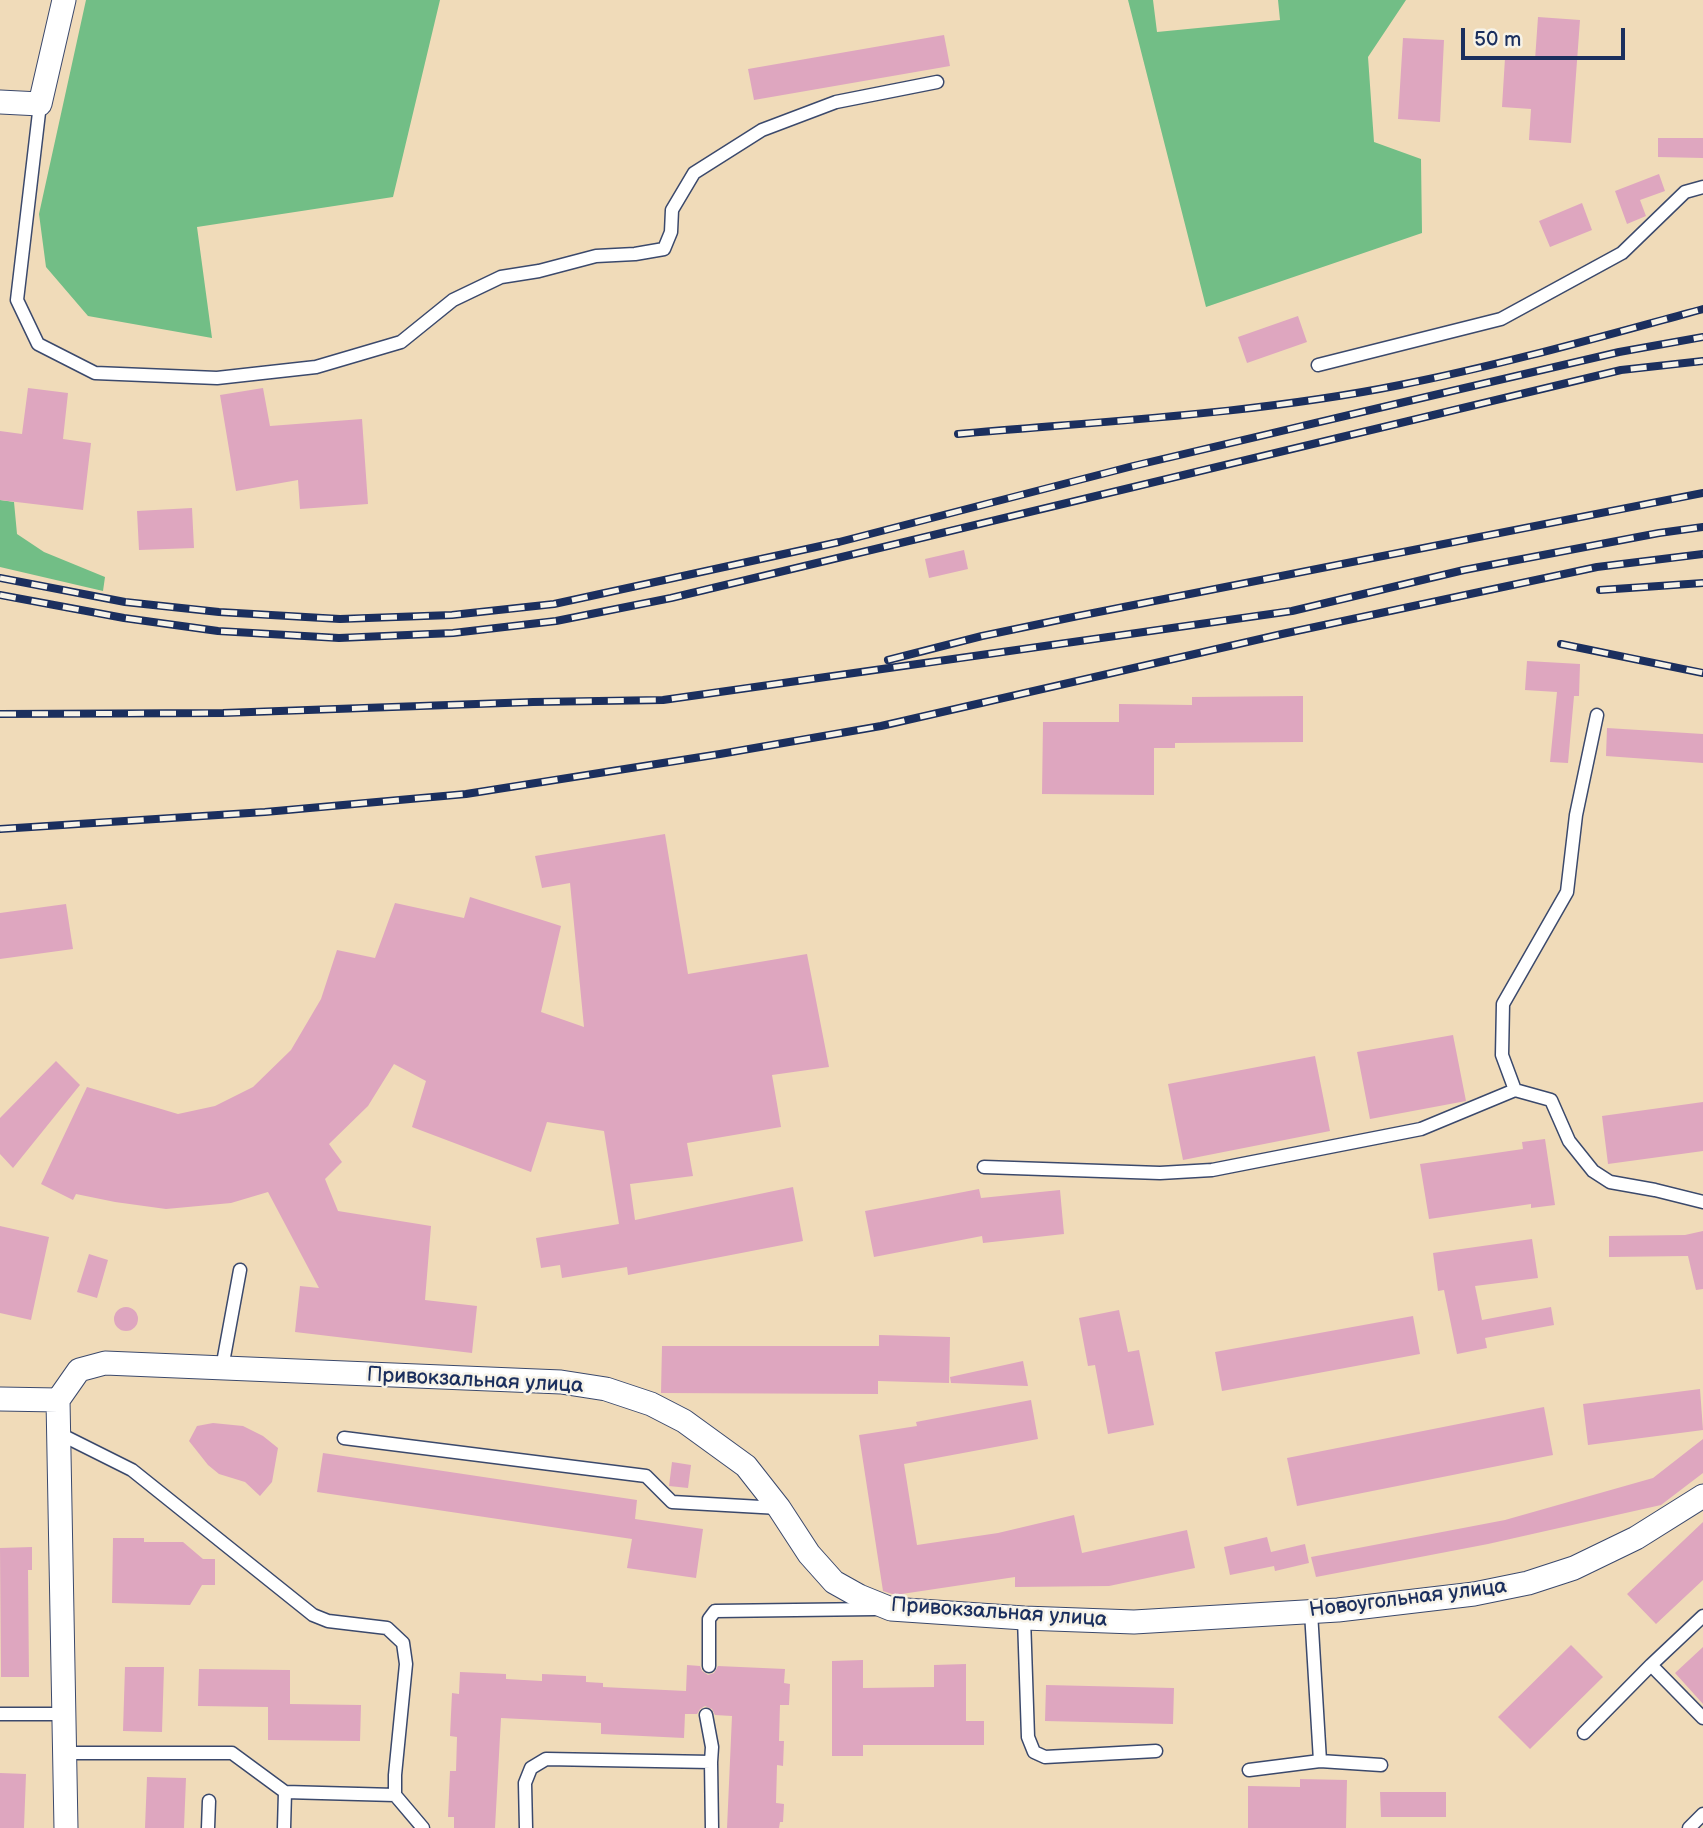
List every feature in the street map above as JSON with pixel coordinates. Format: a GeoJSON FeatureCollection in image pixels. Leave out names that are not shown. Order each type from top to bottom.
{"type":"FeatureCollection","features":[{"type":"Feature","properties":{"kind":"street"},"geometry":{"type":"LineString","coordinates":[[0,102],[40,104],[64,0]]}},
{"type":"Feature","properties":{"kind":"street","name":"Привокзальная улица"},"geometry":{"type":"LineString","coordinates":[[58,1400],[79,1370],[105,1363],[561,1382],[606,1389],[651,1404],[699,1431],[746,1465],[809,1554],[834,1582],[859,1596],[891,1609],[1133,1622]]}},
{"type":"Feature","properties":{"kind":"street"},"geometry":{"type":"LineString","coordinates":[[0,1399],[58,1400],[66,1828]]}},
{"type":"Feature","properties":{"kind":"street","name":"Новоугольная улица"},"geometry":{"type":"LineString","coordinates":[[1133,1622],[1311,1612],[1474,1594],[1528,1583],[1574,1567],[1636,1538],[1703,1496]]}},
{"type":"Feature","properties":{"kind":"lane"},"geometry":{"type":"LineString","coordinates":[[40,104],[17,300],[38,344],[95,373],[217,378],[316,367],[401,342],[453,300],[501,277],[539,271],[596,256],[664,249],[671,232],[672,210],[694,173],[762,130],[836,102],[937,82]]}},
{"type":"Feature","properties":{"kind":"lane"},"geometry":{"type":"LineString","coordinates":[[1318,365],[1501,319],[1622,253],[1685,191],[1703,187]]}},
{"type":"Feature","properties":{"kind":"lane"},"geometry":{"type":"LineString","coordinates":[[1515,1090],[1502,1055],[1503,1004],[1567,892],[1576,815],[1597,715]]}},
{"type":"Feature","properties":{"kind":"lane"},"geometry":{"type":"LineString","coordinates":[[984,1167],[1160,1173],[1212,1170],[1421,1129],[1515,1090],[1551,1100],[1569,1141],[1593,1171],[1610,1182],[1703,1202]]}},
{"type":"Feature","properties":{"kind":"lane"},"geometry":{"type":"LineString","coordinates":[[222,1368],[240,1270]]}},
{"type":"Feature","properties":{"kind":"lane"},"geometry":{"type":"LineString","coordinates":[[58,1433],[132,1470],[313,1615],[328,1621],[387,1629],[403,1643],[406,1664],[395,1796],[423,1828]]}},
{"type":"Feature","properties":{"kind":"lane"},"geometry":{"type":"LineString","coordinates":[[344,1438],[646,1476],[672,1502],[779,1508]]}},
{"type":"Feature","properties":{"kind":"lane"},"geometry":{"type":"LineString","coordinates":[[709,1666],[709,1619],[715,1611],[891,1609]]}},
{"type":"Feature","properties":{"kind":"lane"},"geometry":{"type":"LineString","coordinates":[[1311,1612],[1320,1761]]}},
{"type":"Feature","properties":{"kind":"lane"},"geometry":{"type":"LineString","coordinates":[[1584,1733],[1703,1616]]}},
{"type":"Feature","properties":{"kind":"lane"},"geometry":{"type":"LineString","coordinates":[[1024,1618],[1028,1737],[1034,1752],[1045,1757],[1156,1751]]}},
{"type":"Feature","properties":{"kind":"lane"},"geometry":{"type":"LineString","coordinates":[[1651,1665],[1703,1718]]}},
{"type":"Feature","properties":{"kind":"lane"},"geometry":{"type":"LineString","coordinates":[[0,1714],[64,1714]]}},
{"type":"Feature","properties":{"kind":"lane"},"geometry":{"type":"LineString","coordinates":[[706,1715],[712,1747],[712,1828]]}},
{"type":"Feature","properties":{"kind":"lane"},"geometry":{"type":"LineString","coordinates":[[65,1753],[232,1753],[285,1792],[395,1796]]}},
{"type":"Feature","properties":{"kind":"lane"},"geometry":{"type":"LineString","coordinates":[[526,1828],[525,1783],[531,1768],[546,1759],[711,1762]]}},
{"type":"Feature","properties":{"kind":"lane"},"geometry":{"type":"LineString","coordinates":[[1249,1770],[1320,1761],[1381,1765]]}},
{"type":"Feature","properties":{"kind":"lane"},"geometry":{"type":"LineString","coordinates":[[284,1828],[285,1792]]}},
{"type":"Feature","properties":{"kind":"lane"},"geometry":{"type":"LineString","coordinates":[[208,1828],[209,1801]]}},
{"type":"Feature","properties":{"kind":"lane"},"geometry":{"type":"LineString","coordinates":[[1689,1828],[1703,1814]]}},
{"type":"Feature","properties":{"kind":"green space"},"geometry":{"type":"Polygon","coordinates":[[[86,0],[440,0],[393,197],[197,227],[212,338],[88,316],[46,267],[39,214],[86,0]]]}},
{"type":"Feature","properties":{"kind":"green space"},"geometry":{"type":"Polygon","coordinates":[[[1128,0],[1153,0],[1157,32],[1280,20],[1278,0],[1406,0],[1368,57],[1374,142],[1421,159],[1422,233],[1206,307],[1128,0]]]}},
{"type":"Feature","properties":{"kind":"green space"},"geometry":{"type":"Polygon","coordinates":[[[0,500],[14,502],[17,534],[44,552],[105,577],[103,591],[0,567],[0,500]]]}},
{"type":"Feature","properties":{"kind":"building"},"geometry":{"type":"Polygon","coordinates":[[[1538,17],[1580,20],[1571,143],[1529,140],[1531,109],[1502,107],[1505,58],[1535,60],[1538,17]]]}},
{"type":"Feature","properties":{"kind":"building"},"geometry":{"type":"Polygon","coordinates":[[[944,35],[950,66],[754,100],[748,69],[944,35]]]}},
{"type":"Feature","properties":{"kind":"building"},"geometry":{"type":"Polygon","coordinates":[[[1403,38],[1444,40],[1440,122],[1398,119],[1403,38]]]}},
{"type":"Feature","properties":{"kind":"building"},"geometry":{"type":"Polygon","coordinates":[[[1658,138],[1703,138],[1703,158],[1658,157],[1658,138]]]}},
{"type":"Feature","properties":{"kind":"building"},"geometry":{"type":"Polygon","coordinates":[[[1659,174],[1665,191],[1640,200],[1646,216],[1627,224],[1615,191],[1659,174]]]}},
{"type":"Feature","properties":{"kind":"building"},"geometry":{"type":"Polygon","coordinates":[[[1582,203],[1592,230],[1550,247],[1539,221],[1582,203]]]}},
{"type":"Feature","properties":{"kind":"building"},"geometry":{"type":"Polygon","coordinates":[[[1298,316],[1307,342],[1247,363],[1238,337],[1298,316]]]}},
{"type":"Feature","properties":{"kind":"building"},"geometry":{"type":"Polygon","coordinates":[[[28,388],[68,393],[63,439],[91,443],[83,510],[0,500],[0,431],[22,434],[28,388]]]}},
{"type":"Feature","properties":{"kind":"building"},"geometry":{"type":"Polygon","coordinates":[[[263,388],[270,426],[362,419],[368,504],[300,509],[298,480],[236,491],[220,395],[263,388]]]}},
{"type":"Feature","properties":{"kind":"building"},"geometry":{"type":"Polygon","coordinates":[[[192,508],[194,548],[139,550],[137,511],[192,508]]]}},
{"type":"Feature","properties":{"kind":"building"},"geometry":{"type":"Polygon","coordinates":[[[964,550],[968,569],[929,578],[925,559],[964,550]]]}},
{"type":"Feature","properties":{"kind":"building"},"geometry":{"type":"Polygon","coordinates":[[[1527,661],[1580,664],[1579,696],[1574,696],[1568,763],[1550,762],[1557,692],[1525,690],[1527,661]]]}},
{"type":"Feature","properties":{"kind":"building"},"geometry":{"type":"Polygon","coordinates":[[[1303,696],[1303,742],[1175,743],[1175,748],[1154,748],[1154,795],[1042,794],[1043,722],[1119,722],[1119,704],[1192,705],[1192,697],[1303,696]]]}},
{"type":"Feature","properties":{"kind":"building"},"geometry":{"type":"Polygon","coordinates":[[[1607,728],[1703,734],[1703,763],[1606,756],[1607,728]]]}},
{"type":"Feature","properties":{"kind":"building"},"geometry":{"type":"Polygon","coordinates":[[[665,834],[688,974],[807,954],[829,1067],[772,1075],[781,1127],[687,1143],[693,1176],[630,1184],[635,1220],[793,1187],[803,1241],[628,1275],[627,1267],[562,1278],[560,1265],[541,1268],[536,1238],[619,1224],[604,1131],[547,1122],[531,1172],[412,1127],[426,1081],[394,1064],[368,1106],[329,1144],[342,1162],[325,1179],[338,1211],[431,1226],[425,1300],[477,1306],[472,1353],[295,1332],[300,1286],[319,1288],[268,1192],[231,1203],[166,1209],[76,1194],[73,1200],[41,1184],[87,1087],[178,1114],[215,1106],[253,1087],[291,1050],[321,999],[337,950],[375,958],[395,903],[464,918],[470,897],[561,926],[541,1012],[584,1027],[570,883],[542,888],[535,856],[665,834]]]}},
{"type":"Feature","properties":{"kind":"building"},"geometry":{"type":"Polygon","coordinates":[[[66,904],[73,949],[0,959],[0,913],[66,904]]]}},
{"type":"Feature","properties":{"kind":"building"},"geometry":{"type":"Polygon","coordinates":[[[1453,1035],[1466,1101],[1370,1119],[1357,1052],[1453,1035]]]}},
{"type":"Feature","properties":{"kind":"building"},"geometry":{"type":"Polygon","coordinates":[[[1315,1056],[1330,1131],[1183,1160],[1168,1084],[1315,1056]]]}},
{"type":"Feature","properties":{"kind":"building"},"geometry":{"type":"Polygon","coordinates":[[[56,1061],[80,1085],[13,1168],[0,1154],[0,1118],[56,1061]]]}},
{"type":"Feature","properties":{"kind":"building"},"geometry":{"type":"Polygon","coordinates":[[[1703,1102],[1703,1151],[1608,1164],[1602,1116],[1703,1102]]]}},
{"type":"Feature","properties":{"kind":"building"},"geometry":{"type":"Polygon","coordinates":[[[1545,1139],[1555,1205],[1531,1208],[1531,1204],[1429,1219],[1420,1164],[1523,1149],[1522,1142],[1545,1139]]]}},
{"type":"Feature","properties":{"kind":"building"},"geometry":{"type":"Polygon","coordinates":[[[979,1189],[981,1198],[1060,1190],[1064,1234],[983,1243],[982,1236],[874,1257],[865,1211],[979,1189]]]}},
{"type":"Feature","properties":{"kind":"building"},"geometry":{"type":"Polygon","coordinates":[[[0,1226],[49,1237],[31,1320],[0,1313],[0,1226]]]}},
{"type":"Feature","properties":{"kind":"building"},"geometry":{"type":"Polygon","coordinates":[[[1703,1231],[1703,1289],[1696,1290],[1688,1256],[1609,1257],[1609,1236],[1685,1235],[1703,1231]]]}},
{"type":"Feature","properties":{"kind":"building"},"geometry":{"type":"Polygon","coordinates":[[[1532,1239],[1538,1278],[1475,1286],[1482,1320],[1551,1307],[1554,1325],[1485,1338],[1487,1348],[1457,1354],[1444,1290],[1438,1291],[1433,1253],[1532,1239]]]}},
{"type":"Feature","properties":{"kind":"building"},"geometry":{"type":"Polygon","coordinates":[[[89,1254],[108,1260],[97,1298],[77,1292],[89,1254]]]}},
{"type":"Feature","properties":{"kind":"building"},"geometry":{"type":"Polygon","coordinates":[[[126,1307],[134,1311],[138,1319],[134,1327],[126,1331],[118,1327],[114,1319],[118,1311],[126,1307]]]}},
{"type":"Feature","properties":{"kind":"building"},"geometry":{"type":"Polygon","coordinates":[[[1119,1310],[1128,1352],[1139,1350],[1154,1425],[1108,1434],[1095,1365],[1088,1366],[1079,1318],[1119,1310]]]}},
{"type":"Feature","properties":{"kind":"building"},"geometry":{"type":"Polygon","coordinates":[[[1413,1316],[1420,1354],[1222,1391],[1215,1352],[1413,1316]]]}},
{"type":"Feature","properties":{"kind":"building"},"geometry":{"type":"Polygon","coordinates":[[[879,1335],[950,1337],[949,1383],[878,1381],[878,1394],[661,1393],[662,1346],[879,1346],[879,1335]]]}},
{"type":"Feature","properties":{"kind":"building"},"geometry":{"type":"Polygon","coordinates":[[[1023,1361],[1028,1386],[951,1383],[950,1377],[1023,1361]]]}},
{"type":"Feature","properties":{"kind":"building"},"geometry":{"type":"Polygon","coordinates":[[[1700,1389],[1703,1430],[1588,1445],[1583,1404],[1700,1389]]]}},
{"type":"Feature","properties":{"kind":"building"},"geometry":{"type":"Polygon","coordinates":[[[1031,1400],[1038,1439],[904,1464],[917,1545],[998,1533],[1074,1515],[1082,1553],[1187,1530],[1195,1568],[1109,1586],[1015,1587],[1015,1577],[895,1595],[883,1591],[859,1435],[917,1426],[916,1422],[1031,1400]]]}},
{"type":"Feature","properties":{"kind":"building"},"geometry":{"type":"Polygon","coordinates":[[[1544,1407],[1553,1455],[1297,1506],[1287,1458],[1544,1407]]]}},
{"type":"Feature","properties":{"kind":"building"},"geometry":{"type":"Polygon","coordinates":[[[213,1423],[243,1426],[263,1436],[278,1448],[272,1482],[260,1496],[245,1482],[219,1474],[189,1441],[197,1426],[213,1423]]]}},
{"type":"Feature","properties":{"kind":"building"},"geometry":{"type":"Polygon","coordinates":[[[1703,1439],[1703,1473],[1661,1505],[1488,1544],[1316,1577],[1311,1557],[1505,1520],[1653,1478],[1703,1439]]]}},
{"type":"Feature","properties":{"kind":"building"},"geometry":{"type":"Polygon","coordinates":[[[323,1453],[637,1500],[635,1519],[703,1529],[696,1578],[627,1568],[632,1539],[317,1492],[323,1453]]]}},
{"type":"Feature","properties":{"kind":"building"},"geometry":{"type":"Polygon","coordinates":[[[672,1462],[691,1465],[688,1488],[669,1486],[672,1462]]]}},
{"type":"Feature","properties":{"kind":"building"},"geometry":{"type":"Polygon","coordinates":[[[1703,1522],[1703,1580],[1656,1624],[1627,1594],[1703,1522]]]}},
{"type":"Feature","properties":{"kind":"building"},"geometry":{"type":"Polygon","coordinates":[[[1267,1537],[1271,1552],[1305,1544],[1309,1563],[1275,1571],[1274,1566],[1230,1575],[1224,1547],[1267,1537]]]}},
{"type":"Feature","properties":{"kind":"building"},"geometry":{"type":"Polygon","coordinates":[[[113,1538],[144,1538],[144,1542],[183,1542],[203,1559],[215,1559],[215,1585],[202,1585],[190,1605],[112,1603],[113,1538]]]}},
{"type":"Feature","properties":{"kind":"building"},"geometry":{"type":"Polygon","coordinates":[[[32,1547],[32,1570],[28,1570],[29,1677],[1,1677],[0,1548],[32,1547]]]}},
{"type":"Feature","properties":{"kind":"building"},"geometry":{"type":"Polygon","coordinates":[[[1571,1645],[1603,1677],[1530,1749],[1498,1717],[1571,1645]]]}},
{"type":"Feature","properties":{"kind":"building"},"geometry":{"type":"Polygon","coordinates":[[[1703,1647],[1703,1704],[1675,1673],[1703,1647]]]}},
{"type":"Feature","properties":{"kind":"building"},"geometry":{"type":"Polygon","coordinates":[[[863,1660],[863,1688],[934,1687],[934,1665],[966,1664],[966,1721],[984,1721],[984,1745],[863,1745],[863,1756],[832,1756],[832,1661],[863,1660]]]}},
{"type":"Feature","properties":{"kind":"building"},"geometry":{"type":"Polygon","coordinates":[[[687,1665],[700,1666],[708,1675],[714,1673],[718,1666],[785,1669],[784,1683],[790,1684],[789,1705],[780,1705],[779,1741],[784,1741],[783,1766],[777,1765],[776,1803],[784,1804],[783,1822],[780,1822],[779,1828],[727,1828],[732,1716],[715,1715],[712,1709],[705,1706],[697,1714],[685,1714],[684,1738],[601,1734],[601,1723],[501,1718],[495,1828],[454,1828],[454,1817],[448,1817],[450,1771],[456,1771],[457,1737],[450,1736],[452,1693],[459,1694],[460,1672],[506,1674],[506,1679],[542,1681],[542,1674],[586,1676],[586,1682],[603,1683],[603,1687],[686,1691],[687,1665]]]}},
{"type":"Feature","properties":{"kind":"building"},"geometry":{"type":"Polygon","coordinates":[[[125,1667],[164,1667],[162,1732],[123,1731],[125,1667]]]}},
{"type":"Feature","properties":{"kind":"building"},"geometry":{"type":"Polygon","coordinates":[[[199,1669],[290,1670],[290,1704],[361,1705],[360,1741],[268,1740],[268,1707],[198,1706],[199,1669]]]}},
{"type":"Feature","properties":{"kind":"building"},"geometry":{"type":"Polygon","coordinates":[[[1046,1685],[1174,1688],[1173,1724],[1045,1721],[1046,1685]]]}},
{"type":"Feature","properties":{"kind":"building"},"geometry":{"type":"Polygon","coordinates":[[[0,1773],[26,1774],[24,1828],[0,1828],[0,1773]]]}},
{"type":"Feature","properties":{"kind":"building"},"geometry":{"type":"Polygon","coordinates":[[[147,1777],[186,1778],[184,1828],[145,1828],[147,1777]]]}},
{"type":"Feature","properties":{"kind":"building"},"geometry":{"type":"Polygon","coordinates":[[[1300,1779],[1347,1780],[1346,1828],[1248,1828],[1248,1786],[1300,1787],[1300,1779]]]}},
{"type":"Feature","properties":{"kind":"building"},"geometry":{"type":"Polygon","coordinates":[[[1380,1792],[1446,1792],[1446,1817],[1381,1817],[1380,1792]]]}},
{"type":"Feature","properties":{"kind":"railway"},"geometry":{"type":"LineString","coordinates":[[958,434],[1180,416],[1345,395],[1552,350],[1703,309]]}},
{"type":"Feature","properties":{"kind":"railway"},"geometry":{"type":"LineString","coordinates":[[0,578],[125,602],[219,612],[340,619],[452,615],[554,604],[839,542],[1133,466],[1619,352],[1703,337]]}},
{"type":"Feature","properties":{"kind":"railway"},"geometry":{"type":"LineString","coordinates":[[0,595],[124,618],[218,631],[339,638],[453,633],[556,621],[671,598],[1621,370],[1703,361]]}},
{"type":"Feature","properties":{"kind":"railway"},"geometry":{"type":"LineString","coordinates":[[888,660],[982,636],[1078,616],[1703,493]]}},
{"type":"Feature","properties":{"kind":"railway"},"geometry":{"type":"LineString","coordinates":[[0,714],[223,713],[663,700],[1292,611],[1464,570],[1703,527]]}},
{"type":"Feature","properties":{"kind":"railway"},"geometry":{"type":"LineString","coordinates":[[0,829],[265,812],[466,794],[720,754],[881,726],[1282,634],[1597,567],[1703,554]]}},
{"type":"Feature","properties":{"kind":"railway"},"geometry":{"type":"LineString","coordinates":[[1600,590],[1703,583]]}},
{"type":"Feature","properties":{"kind":"railway"},"geometry":{"type":"LineString","coordinates":[[1561,644],[1703,673]]}}]}
